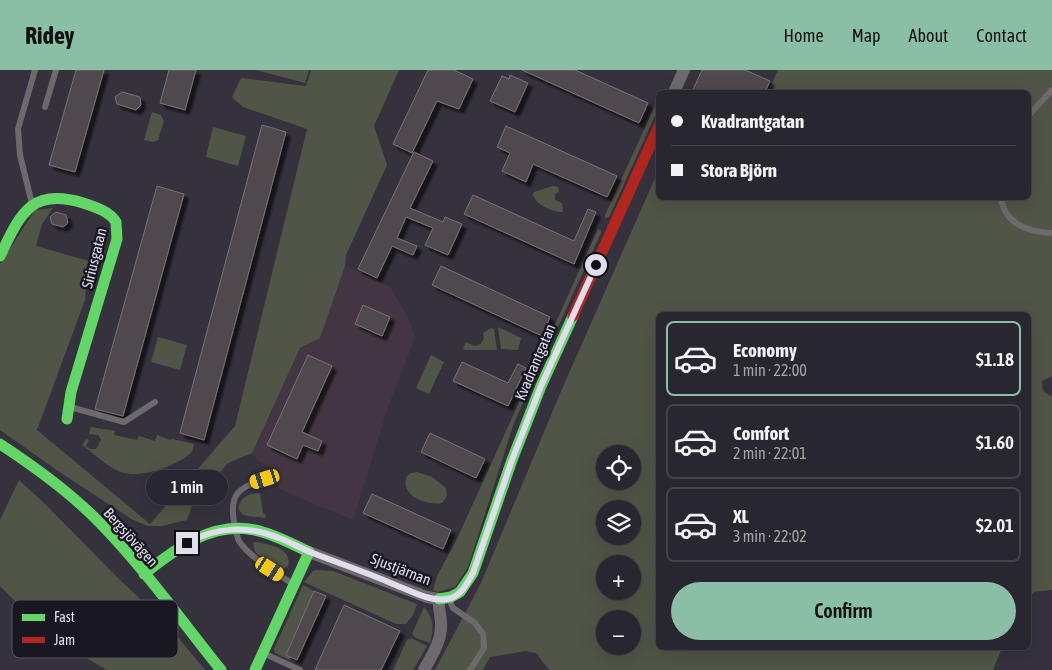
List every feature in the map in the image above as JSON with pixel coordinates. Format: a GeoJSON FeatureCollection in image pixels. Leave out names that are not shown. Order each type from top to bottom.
{"type":"FeatureCollection","features":[{"type":"Feature","properties":{"kind":"street"},"geometry":{"type":"LineString","coordinates":[[675,90],[684,70]]}},
{"type":"Feature","properties":{"kind":"street","name":"Kvadrantgatan"},"geometry":{"type":"LineString","coordinates":[[444,599],[460,593],[473,573],[512,460],[541,386],[656,133]]}},
{"type":"Feature","properties":{"kind":"street","name":"Siriusgatan"},"geometry":{"type":"LineString","coordinates":[[32,205],[43,201],[60,200],[94,206],[113,215],[118,229],[117,239],[71,392],[67,419]]}},
{"type":"Feature","properties":{"kind":"street"},"geometry":{"type":"LineString","coordinates":[[0,256],[22,217],[32,205]]}},
{"type":"Feature","properties":{"kind":"street","name":"Bergsjövägen"},"geometry":{"type":"LineString","coordinates":[[0,444],[51,480],[98,522],[165,600]]}},
{"type":"Feature","properties":{"kind":"street"},"geometry":{"type":"LineString","coordinates":[[144,574],[176,550],[198,537],[219,531],[253,530],[277,537],[309,552],[254,670]]}},
{"type":"Feature","properties":{"kind":"street","name":"Sjustjärnan"},"geometry":{"type":"LineString","coordinates":[[309,552],[427,597],[444,599],[438,610],[441,621],[441,633],[438,644],[424,670]]}},
{"type":"Feature","properties":{"kind":"street","name":"Bergsjövägen"},"geometry":{"type":"LineString","coordinates":[[178,616],[221,670]]}},
{"type":"Feature","properties":{"kind":"lane"},"geometry":{"type":"LineString","coordinates":[[32,205],[20,155],[18,129],[35,70]]}},
{"type":"Feature","properties":{"kind":"lane"},"geometry":{"type":"LineString","coordinates":[[45,107],[56,70]]}},
{"type":"Feature","properties":{"kind":"lane"},"geometry":{"type":"LineString","coordinates":[[1031,113],[1052,90]]}},
{"type":"Feature","properties":{"kind":"lane"},"geometry":{"type":"LineString","coordinates":[[23,168],[27,156]]}},
{"type":"Feature","properties":{"kind":"lane"},"geometry":{"type":"LineString","coordinates":[[1002,200],[1008,218],[1022,227],[1042,233],[1052,233]]}},
{"type":"Feature","properties":{"kind":"lane"},"geometry":{"type":"LineString","coordinates":[[69,406],[124,422],[155,402]]}},
{"type":"Feature","properties":{"kind":"lane"},"geometry":{"type":"LineString","coordinates":[[265,479],[248,485],[236,494],[232,508],[238,540],[270,569],[294,585]]}},
{"type":"Feature","properties":{"kind":"lane"},"geometry":{"type":"LineString","coordinates":[[444,599],[453,608],[475,623],[482,634],[484,648],[470,670]]}},
{"type":"Feature","properties":{"kind":"lane"},"geometry":{"type":"LineString","coordinates":[[262,653],[300,670]]}},
{"type":"Feature","properties":{"kind":"shaded area"},"geometry":{"type":"Polygon","coordinates":[[[345,266],[390,287],[408,317],[415,338],[388,407],[353,520],[279,489],[279,471],[258,461],[252,453],[300,348],[320,338],[345,266]]]}},
{"type":"Feature","properties":{"kind":"green space"},"geometry":{"type":"Polygon","coordinates":[[[256,70],[309,70],[305,83],[256,70]]]}},
{"type":"Feature","properties":{"kind":"green space"},"geometry":{"type":"Polygon","coordinates":[[[311,70],[399,70],[374,126],[387,165],[346,255],[345,266],[320,338],[300,348],[252,453],[228,463],[192,506],[187,520],[162,526],[148,526],[133,520],[0,430],[0,264],[35,210],[53,208],[42,224],[36,246],[89,261],[85,300],[37,430],[150,524],[235,426],[307,129],[243,107],[232,97],[241,78],[306,86],[311,70]]]}},
{"type":"Feature","properties":{"kind":"green space"},"geometry":{"type":"Polygon","coordinates":[[[778,70],[1052,70],[1052,376],[1042,381],[1043,391],[1052,397],[1052,590],[1034,592],[1031,596],[1031,312],[656,312],[656,650],[1001,650],[993,670],[549,670],[536,653],[526,651],[490,657],[483,670],[435,670],[481,583],[562,389],[656,176],[656,200],[1031,200],[1031,90],[769,90],[778,70]]]}},
{"type":"Feature","properties":{"kind":"green space"},"geometry":{"type":"Polygon","coordinates":[[[656,104],[656,114],[609,217],[605,218],[656,104]]]}},
{"type":"Feature","properties":{"kind":"green space"},"geometry":{"type":"Polygon","coordinates":[[[152,112],[161,115],[164,121],[158,140],[153,142],[144,140],[152,112]]]}},
{"type":"Feature","properties":{"kind":"green space"},"geometry":{"type":"Polygon","coordinates":[[[213,127],[246,136],[238,166],[206,157],[213,127]]]}},
{"type":"Feature","properties":{"kind":"green space"},"geometry":{"type":"Polygon","coordinates":[[[553,186],[558,187],[559,192],[555,194],[555,200],[562,203],[563,212],[545,207],[537,202],[533,195],[534,192],[553,186]]]}},
{"type":"Feature","properties":{"kind":"green space"},"geometry":{"type":"Polygon","coordinates":[[[598,229],[601,230],[601,233],[542,362],[538,362],[598,229]]]}},
{"type":"Feature","properties":{"kind":"green space"},"geometry":{"type":"Polygon","coordinates":[[[498,327],[521,338],[518,350],[501,349],[498,327]]]}},
{"type":"Feature","properties":{"kind":"green space"},"geometry":{"type":"Polygon","coordinates":[[[491,328],[494,329],[497,350],[465,350],[463,348],[466,342],[474,346],[481,344],[484,338],[483,333],[491,328]]]}},
{"type":"Feature","properties":{"kind":"green space"},"geometry":{"type":"Polygon","coordinates":[[[158,337],[187,345],[180,370],[151,362],[158,337]]]}},
{"type":"Feature","properties":{"kind":"green space"},"geometry":{"type":"Polygon","coordinates":[[[431,355],[444,362],[429,394],[416,388],[431,355]]]}},
{"type":"Feature","properties":{"kind":"green space"},"geometry":{"type":"Polygon","coordinates":[[[532,374],[535,376],[514,423],[468,567],[455,587],[437,592],[433,590],[437,576],[456,541],[532,374]]]}},
{"type":"Feature","properties":{"kind":"green space"},"geometry":{"type":"Polygon","coordinates":[[[91,427],[115,431],[114,435],[137,440],[139,436],[155,441],[157,435],[170,440],[194,444],[192,452],[170,466],[141,474],[124,473],[108,465],[82,445],[86,439],[89,440],[86,446],[96,449],[101,440],[98,435],[89,434],[91,427]]]}},
{"type":"Feature","properties":{"kind":"green space"},"geometry":{"type":"Polygon","coordinates":[[[417,472],[432,477],[446,488],[447,496],[442,503],[436,504],[422,501],[411,494],[407,489],[407,476],[417,472]]]}},
{"type":"Feature","properties":{"kind":"green space"},"geometry":{"type":"Polygon","coordinates":[[[19,480],[141,600],[14,600],[0,586],[0,520],[19,480]]]}},
{"type":"Feature","properties":{"kind":"green space"},"geometry":{"type":"Polygon","coordinates":[[[260,493],[263,513],[266,515],[265,518],[246,516],[240,512],[238,508],[243,498],[260,493]]]}},
{"type":"Feature","properties":{"kind":"green space"},"geometry":{"type":"Polygon","coordinates":[[[253,543],[283,551],[289,560],[288,566],[283,569],[275,568],[255,552],[253,543]]]}},
{"type":"Feature","properties":{"kind":"green space"},"geometry":{"type":"Polygon","coordinates":[[[313,571],[333,571],[417,604],[413,615],[406,624],[396,624],[304,582],[313,571]]]}},
{"type":"Feature","properties":{"kind":"green space"},"geometry":{"type":"Polygon","coordinates":[[[303,585],[314,591],[286,655],[297,660],[294,662],[275,653],[274,649],[303,585]]]}},
{"type":"Feature","properties":{"kind":"green space"},"geometry":{"type":"Polygon","coordinates":[[[424,607],[430,615],[432,624],[430,643],[416,638],[412,634],[424,607]]]}},
{"type":"Feature","properties":{"kind":"green space"},"geometry":{"type":"Polygon","coordinates":[[[178,637],[205,670],[107,670],[86,658],[178,658],[178,637]]]}},
{"type":"Feature","properties":{"kind":"green space"},"geometry":{"type":"Polygon","coordinates":[[[411,638],[427,646],[413,670],[393,670],[407,640],[411,638]]]}},
{"type":"Feature","properties":{"kind":"building"},"geometry":{"type":"Polygon","coordinates":[[[76,70],[104,70],[75,172],[49,165],[76,70]]]}},
{"type":"Feature","properties":{"kind":"building"},"geometry":{"type":"Polygon","coordinates":[[[169,70],[196,70],[185,110],[160,103],[169,70]]]}},
{"type":"Feature","properties":{"kind":"building"},"geometry":{"type":"Polygon","coordinates":[[[428,70],[454,70],[473,79],[459,109],[437,101],[412,153],[393,144],[428,70]]]}},
{"type":"Feature","properties":{"kind":"building"},"geometry":{"type":"Polygon","coordinates":[[[522,70],[575,70],[648,103],[639,123],[522,70]]]}},
{"type":"Feature","properties":{"kind":"building"},"geometry":{"type":"Polygon","coordinates":[[[702,70],[745,70],[770,81],[766,90],[693,90],[702,70]]]}},
{"type":"Feature","properties":{"kind":"building"},"geometry":{"type":"Polygon","coordinates":[[[510,75],[528,83],[515,112],[490,101],[502,76],[509,79],[510,75]]]}},
{"type":"Feature","properties":{"kind":"building"},"geometry":{"type":"Polygon","coordinates":[[[122,92],[140,97],[141,105],[136,110],[117,104],[115,97],[122,92]]]}},
{"type":"Feature","properties":{"kind":"building"},"geometry":{"type":"Polygon","coordinates":[[[262,125],[286,132],[204,440],[180,433],[262,125]]]}},
{"type":"Feature","properties":{"kind":"building"},"geometry":{"type":"Polygon","coordinates":[[[506,126],[617,176],[607,197],[533,164],[526,182],[502,171],[510,153],[497,147],[506,126]]]}},
{"type":"Feature","properties":{"kind":"building"},"geometry":{"type":"Polygon","coordinates":[[[414,152],[433,161],[410,208],[443,222],[445,217],[462,224],[448,255],[425,245],[433,228],[406,217],[397,238],[417,246],[413,255],[392,246],[377,278],[358,269],[414,152]]]}},
{"type":"Feature","properties":{"kind":"building"},"geometry":{"type":"Polygon","coordinates":[[[157,186],[184,194],[123,416],[95,409],[157,186]]]}},
{"type":"Feature","properties":{"kind":"building"},"geometry":{"type":"Polygon","coordinates":[[[473,195],[574,241],[588,209],[596,212],[574,264],[464,214],[473,195]]]}},
{"type":"Feature","properties":{"kind":"building"},"geometry":{"type":"Polygon","coordinates":[[[56,212],[66,215],[68,223],[63,227],[52,224],[50,217],[56,212]]]}},
{"type":"Feature","properties":{"kind":"building"},"geometry":{"type":"Polygon","coordinates":[[[441,266],[550,317],[542,336],[432,285],[441,266]]]}},
{"type":"Feature","properties":{"kind":"building"},"geometry":{"type":"Polygon","coordinates":[[[363,305],[390,317],[382,336],[355,324],[363,305]]]}},
{"type":"Feature","properties":{"kind":"building"},"geometry":{"type":"Polygon","coordinates":[[[308,355],[332,366],[302,432],[322,441],[318,451],[303,445],[297,459],[267,445],[308,355]]]}},
{"type":"Feature","properties":{"kind":"building"},"geometry":{"type":"Polygon","coordinates":[[[462,362],[508,383],[518,364],[526,368],[508,406],[453,381],[462,362]]]}},
{"type":"Feature","properties":{"kind":"building"},"geometry":{"type":"Polygon","coordinates":[[[430,433],[485,459],[476,478],[421,452],[430,433]]]}},
{"type":"Feature","properties":{"kind":"building"},"geometry":{"type":"Polygon","coordinates":[[[372,494],[451,530],[443,549],[363,513],[372,494]]]}},
{"type":"Feature","properties":{"kind":"building"},"geometry":{"type":"Polygon","coordinates":[[[314,591],[326,596],[297,660],[286,655],[314,591]]]}},
{"type":"Feature","properties":{"kind":"building"},"geometry":{"type":"Polygon","coordinates":[[[344,605],[400,631],[381,670],[315,670],[344,605]]]}},
{"type":"Feature","properties":{"kind":"traffic: fast"},"geometry":{"type":"LineString","coordinates":[[0,256],[21,217],[29,208],[39,202],[50,199],[65,199],[83,203],[106,212],[116,222],[117,239],[71,392],[67,419]]}},
{"type":"Feature","properties":{"kind":"traffic: fast"},"geometry":{"type":"LineString","coordinates":[[439,599],[451,597],[460,592],[473,573],[512,460],[541,386],[573,316]]}},
{"type":"Feature","properties":{"kind":"traffic: fast"},"geometry":{"type":"LineString","coordinates":[[0,444],[52,480],[76,500],[116,540],[166,600]]}},
{"type":"Feature","properties":{"kind":"traffic: fast"},"geometry":{"type":"LineString","coordinates":[[144,574],[168,555],[195,539],[209,533],[224,530],[239,528],[255,530],[283,539],[309,552],[255,670]]}},
{"type":"Feature","properties":{"kind":"traffic: fast"},"geometry":{"type":"LineString","coordinates":[[178,615],[221,670]]}},
{"type":"Feature","properties":{"kind":"traffic: jam"},"geometry":{"type":"LineString","coordinates":[[573,316],[656,133]]}},
{"type":"Feature","properties":{"kind":"route"},"geometry":{"type":"LineString","coordinates":[[187,543],[198,537],[219,531],[253,530],[277,537],[309,552],[432,599],[449,599],[460,593],[473,573],[512,460],[541,386],[596,265]]}}]}
